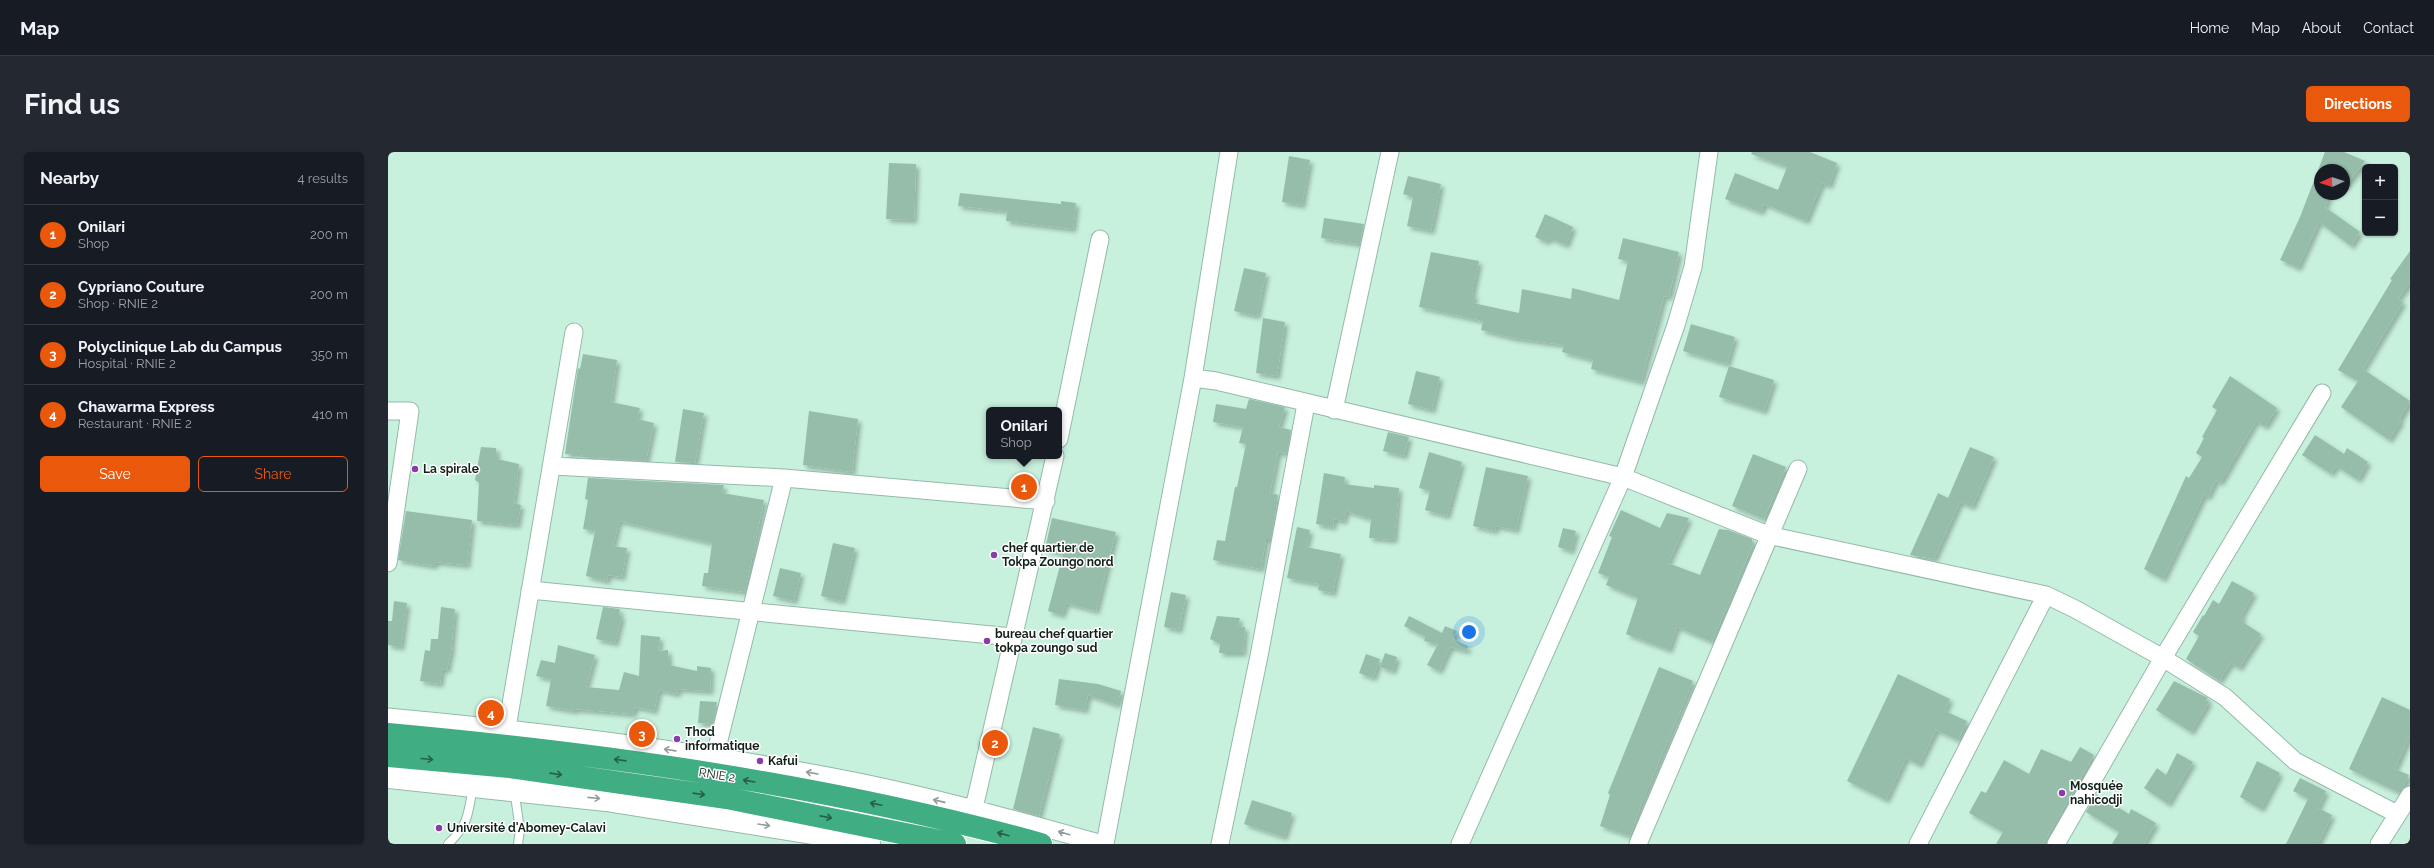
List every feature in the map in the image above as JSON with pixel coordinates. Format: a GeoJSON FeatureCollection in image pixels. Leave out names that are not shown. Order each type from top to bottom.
{"type":"FeatureCollection","features":[{"type":"Feature","properties":{"kind":"highway","name":"RNIE 2"},"geometry":{"type":"LineString","coordinates":[[388,734],[472,764]]}},
{"type":"Feature","properties":{"kind":"highway","name":"RNIE 2"},"geometry":{"type":"LineString","coordinates":[[472,764],[507,737],[841,797],[963,822],[1041,844]]}},
{"type":"Feature","properties":{"kind":"highway","name":"RNIE 2"},"geometry":{"type":"LineString","coordinates":[[388,756],[510,767],[727,798],[955,844]]}},
{"type":"Feature","properties":{"kind":"street"},"geometry":{"type":"LineString","coordinates":[[388,717],[507,737],[715,756],[845,779],[974,808],[1103,844],[1193,378],[1229,152]]}},
{"type":"Feature","properties":{"kind":"street"},"geometry":{"type":"LineString","coordinates":[[1334,410],[1390,152]]}},
{"type":"Feature","properties":{"kind":"street"},"geometry":{"type":"LineString","coordinates":[[1460,844],[1623,477],[1676,325],[1693,267],[1709,152]]}},
{"type":"Feature","properties":{"kind":"street"},"geometry":{"type":"LineString","coordinates":[[1062,424],[1100,239]]}},
{"type":"Feature","properties":{"kind":"street"},"geometry":{"type":"LineString","coordinates":[[510,767],[507,737],[530,590],[574,332]]}},
{"type":"Feature","properties":{"kind":"street"},"geometry":{"type":"LineString","coordinates":[[1193,378],[1216,381],[1306,404],[1623,477],[1768,535],[2046,595],[2075,609],[2163,658],[2225,697],[2295,761],[2397,814]]}},
{"type":"Feature","properties":{"kind":"street"},"geometry":{"type":"LineString","coordinates":[[2056,844],[2163,658],[2322,393]]}},
{"type":"Feature","properties":{"kind":"street"},"geometry":{"type":"LineString","coordinates":[[1220,844],[1306,404]]}},
{"type":"Feature","properties":{"kind":"street"},"geometry":{"type":"LineString","coordinates":[[388,411],[410,411],[390,534],[388,563]]}},
{"type":"Feature","properties":{"kind":"street"},"geometry":{"type":"LineString","coordinates":[[974,808],[1012,637],[1055,459]]}},
{"type":"Feature","properties":{"kind":"street"},"geometry":{"type":"LineString","coordinates":[[552,466],[784,478],[1046,501]]}},
{"type":"Feature","properties":{"kind":"street"},"geometry":{"type":"LineString","coordinates":[[1638,844],[1768,535],[1798,469]]}},
{"type":"Feature","properties":{"kind":"street"},"geometry":{"type":"LineString","coordinates":[[715,756],[784,478]]}},
{"type":"Feature","properties":{"kind":"street"},"geometry":{"type":"LineString","coordinates":[[530,590],[751,613],[1012,637]]}},
{"type":"Feature","properties":{"kind":"street"},"geometry":{"type":"LineString","coordinates":[[1918,844],[2046,595]]}},
{"type":"Feature","properties":{"kind":"street"},"geometry":{"type":"LineString","coordinates":[[388,777],[472,764],[516,800],[606,800],[832,836],[869,844]]}},
{"type":"Feature","properties":{"kind":"street"},"geometry":{"type":"LineString","coordinates":[[2379,844],[2410,795]]}},
{"type":"Feature","properties":{"kind":"lane"},"geometry":{"type":"LineString","coordinates":[[448,844],[462,830],[467,819],[472,764]]}},
{"type":"Feature","properties":{"kind":"lane"},"geometry":{"type":"LineString","coordinates":[[510,767],[520,830],[518,844]]}},
{"type":"Feature","properties":{"kind":"building"},"geometry":{"type":"Polygon","coordinates":[[[1752,152],[1810,152],[1837,163],[1829,186],[1822,183],[1806,221],[1764,204],[1761,212],[1725,199],[1735,173],[1778,190],[1787,167],[1751,154],[1752,152]]]}},
{"type":"Feature","properties":{"kind":"building"},"geometry":{"type":"Polygon","coordinates":[[[2325,152],[2344,152],[2365,161],[2350,180],[2350,164],[2320,164],[2325,152]]]}},
{"type":"Feature","properties":{"kind":"building"},"geometry":{"type":"Polygon","coordinates":[[[1289,156],[1310,160],[1302,205],[1282,202],[1289,156]]]}},
{"type":"Feature","properties":{"kind":"building"},"geometry":{"type":"Polygon","coordinates":[[[889,163],[916,164],[914,220],[886,219],[889,163]]]}},
{"type":"Feature","properties":{"kind":"building"},"geometry":{"type":"Polygon","coordinates":[[[1408,176],[1441,184],[1431,231],[1407,226],[1413,197],[1403,194],[1408,176]]]}},
{"type":"Feature","properties":{"kind":"building"},"geometry":{"type":"Polygon","coordinates":[[[2314,181],[2314,200],[2328,200],[2325,207],[2360,232],[2351,246],[2319,222],[2298,268],[2280,260],[2300,217],[2314,181]]]}},
{"type":"Feature","properties":{"kind":"building"},"geometry":{"type":"Polygon","coordinates":[[[960,193],[1061,204],[1061,201],[1076,203],[1073,229],[1006,221],[1007,211],[958,206],[960,193]]]}},
{"type":"Feature","properties":{"kind":"building"},"geometry":{"type":"Polygon","coordinates":[[[1545,214],[1573,227],[1566,245],[1549,238],[1546,242],[1535,237],[1545,214]]]}},
{"type":"Feature","properties":{"kind":"building"},"geometry":{"type":"Polygon","coordinates":[[[1324,218],[1364,224],[1360,244],[1321,238],[1324,218]]]}},
{"type":"Feature","properties":{"kind":"building"},"geometry":{"type":"Polygon","coordinates":[[[1623,238],[1679,252],[1669,297],[1664,296],[1641,382],[1591,369],[1593,360],[1562,352],[1564,345],[1513,338],[1481,330],[1483,321],[1419,307],[1431,252],[1479,261],[1472,295],[1475,295],[1473,303],[1519,313],[1522,289],[1571,299],[1572,288],[1619,300],[1628,261],[1618,259],[1623,238]]]}},
{"type":"Feature","properties":{"kind":"building"},"geometry":{"type":"Polygon","coordinates":[[[2410,251],[2410,282],[2398,299],[2403,302],[2363,369],[2410,401],[2399,420],[2401,421],[2389,440],[2341,407],[2358,381],[2338,370],[2392,280],[2390,279],[2410,251]]]}},
{"type":"Feature","properties":{"kind":"building"},"geometry":{"type":"Polygon","coordinates":[[[1244,268],[1266,273],[1257,316],[1234,311],[1244,268]]]}},
{"type":"Feature","properties":{"kind":"building"},"geometry":{"type":"Polygon","coordinates":[[[1263,318],[1285,322],[1277,376],[1256,373],[1263,318]]]}},
{"type":"Feature","properties":{"kind":"building"},"geometry":{"type":"Polygon","coordinates":[[[1691,324],[1735,337],[1727,364],[1683,351],[1691,324]]]}},
{"type":"Feature","properties":{"kind":"building"},"geometry":{"type":"Polygon","coordinates":[[[583,354],[617,360],[611,402],[640,408],[637,419],[654,423],[646,461],[581,457],[582,454],[565,454],[578,368],[580,369],[583,354]]]}},
{"type":"Feature","properties":{"kind":"building"},"geometry":{"type":"Polygon","coordinates":[[[1729,366],[1774,380],[1764,411],[1719,397],[1729,366]]]}},
{"type":"Feature","properties":{"kind":"building"},"geometry":{"type":"Polygon","coordinates":[[[1416,371],[1440,377],[1432,410],[1408,404],[1416,371]]]}},
{"type":"Feature","properties":{"kind":"building"},"geometry":{"type":"Polygon","coordinates":[[[2230,376],[2277,408],[2265,427],[2256,421],[2220,483],[2216,480],[2208,497],[2204,495],[2163,579],[2144,569],[2186,476],[2189,478],[2202,457],[2196,453],[2204,438],[2202,437],[2217,410],[2212,407],[2230,376]]]}},
{"type":"Feature","properties":{"kind":"building"},"geometry":{"type":"Polygon","coordinates":[[[1249,399],[1285,407],[1279,427],[1291,430],[1287,454],[1278,452],[1270,493],[1278,495],[1275,517],[1271,539],[1266,539],[1261,569],[1213,560],[1217,540],[1225,541],[1235,487],[1237,487],[1246,444],[1239,443],[1243,427],[1213,422],[1216,404],[1246,409],[1249,399]]]}},
{"type":"Feature","properties":{"kind":"building"},"geometry":{"type":"Polygon","coordinates":[[[683,409],[704,413],[695,463],[675,462],[683,409]]]}},
{"type":"Feature","properties":{"kind":"building"},"geometry":{"type":"Polygon","coordinates":[[[809,411],[858,419],[852,472],[803,465],[809,411]]]}},
{"type":"Feature","properties":{"kind":"building"},"geometry":{"type":"Polygon","coordinates":[[[1388,432],[1409,437],[1404,456],[1383,451],[1388,432]]]}},
{"type":"Feature","properties":{"kind":"building"},"geometry":{"type":"Polygon","coordinates":[[[2315,435],[2344,454],[2347,448],[2368,462],[2358,480],[2336,466],[2331,474],[2302,455],[2315,435]]]}},
{"type":"Feature","properties":{"kind":"building"},"geometry":{"type":"Polygon","coordinates":[[[481,447],[496,448],[497,459],[519,464],[514,503],[521,505],[517,525],[477,521],[479,483],[475,480],[481,447]]]}},
{"type":"Feature","properties":{"kind":"building"},"geometry":{"type":"Polygon","coordinates":[[[1970,447],[1994,457],[1972,507],[1960,502],[1934,559],[1910,555],[1938,493],[1948,498],[1970,447]]]}},
{"type":"Feature","properties":{"kind":"building"},"geometry":{"type":"Polygon","coordinates":[[[1429,452],[1462,462],[1447,516],[1425,510],[1430,491],[1419,488],[1429,452]]]}},
{"type":"Feature","properties":{"kind":"building"},"geometry":{"type":"Polygon","coordinates":[[[1753,454],[1786,467],[1764,519],[1732,506],[1753,454]]]}},
{"type":"Feature","properties":{"kind":"building"},"geometry":{"type":"Polygon","coordinates":[[[1486,467],[1528,476],[1516,530],[1496,526],[1495,531],[1473,526],[1486,467]]]}},
{"type":"Feature","properties":{"kind":"building"},"geometry":{"type":"Polygon","coordinates":[[[1324,473],[1345,477],[1344,484],[1374,488],[1374,485],[1399,488],[1394,540],[1369,538],[1371,519],[1346,511],[1344,521],[1334,519],[1333,527],[1316,524],[1324,473]]]}},
{"type":"Feature","properties":{"kind":"building"},"geometry":{"type":"Polygon","coordinates":[[[588,478],[724,485],[722,493],[764,500],[745,592],[702,586],[704,573],[708,573],[712,543],[619,521],[613,546],[627,548],[622,577],[608,575],[607,581],[586,576],[595,531],[583,529],[588,500],[585,499],[588,478]]]}},
{"type":"Feature","properties":{"kind":"building"},"geometry":{"type":"Polygon","coordinates":[[[1621,510],[1660,528],[1667,513],[1689,518],[1668,563],[1700,575],[1719,529],[1728,530],[1752,539],[1753,544],[1712,642],[1677,627],[1669,650],[1626,634],[1638,598],[1606,585],[1609,577],[1598,573],[1612,537],[1609,536],[1621,510]]]}},
{"type":"Feature","properties":{"kind":"building"},"geometry":{"type":"Polygon","coordinates":[[[406,511],[472,520],[467,565],[435,562],[434,566],[398,560],[406,511]]]}},
{"type":"Feature","properties":{"kind":"building"},"geometry":{"type":"Polygon","coordinates":[[[1052,518],[1116,532],[1096,611],[1066,603],[1062,615],[1048,611],[1063,554],[1045,549],[1052,518]]]}},
{"type":"Feature","properties":{"kind":"building"},"geometry":{"type":"Polygon","coordinates":[[[1297,527],[1310,530],[1306,547],[1341,554],[1333,593],[1318,590],[1319,584],[1287,578],[1297,527]]]}},
{"type":"Feature","properties":{"kind":"building"},"geometry":{"type":"Polygon","coordinates":[[[1563,528],[1576,531],[1571,551],[1558,547],[1563,528]]]}},
{"type":"Feature","properties":{"kind":"building"},"geometry":{"type":"Polygon","coordinates":[[[833,543],[855,548],[842,601],[821,596],[833,543]]]}},
{"type":"Feature","properties":{"kind":"building"},"geometry":{"type":"Polygon","coordinates":[[[780,568],[801,573],[794,601],[773,596],[780,568]]]}},
{"type":"Feature","properties":{"kind":"building"},"geometry":{"type":"Polygon","coordinates":[[[2232,581],[2254,593],[2241,616],[2243,618],[2241,621],[2261,634],[2239,668],[2231,663],[2219,681],[2186,659],[2199,636],[2193,632],[2203,615],[2204,616],[2213,600],[2219,604],[2232,581]]]}},
{"type":"Feature","properties":{"kind":"building"},"geometry":{"type":"Polygon","coordinates":[[[1171,592],[1186,595],[1179,630],[1164,627],[1171,592]]]}},
{"type":"Feature","properties":{"kind":"building"},"geometry":{"type":"Polygon","coordinates":[[[394,601],[407,603],[401,647],[388,645],[388,621],[392,621],[394,601]]]}},
{"type":"Feature","properties":{"kind":"building"},"geometry":{"type":"Polygon","coordinates":[[[441,607],[455,609],[451,651],[447,670],[442,669],[440,684],[420,681],[425,650],[430,651],[431,639],[438,639],[441,607]]]}},
{"type":"Feature","properties":{"kind":"building"},"geometry":{"type":"Polygon","coordinates":[[[603,607],[620,609],[619,615],[622,616],[615,643],[596,639],[603,607]]]}},
{"type":"Feature","properties":{"kind":"building"},"geometry":{"type":"Polygon","coordinates":[[[1217,616],[1240,618],[1238,626],[1245,627],[1243,653],[1219,653],[1220,644],[1210,639],[1217,616]]]}},
{"type":"Feature","properties":{"kind":"building"},"geometry":{"type":"Polygon","coordinates":[[[1409,616],[1442,633],[1445,626],[1457,631],[1453,639],[1468,646],[1467,651],[1450,647],[1439,671],[1427,665],[1438,644],[1424,641],[1425,637],[1404,626],[1409,616]]]}},
{"type":"Feature","properties":{"kind":"building"},"geometry":{"type":"Polygon","coordinates":[[[641,635],[660,637],[659,651],[668,650],[669,665],[697,671],[697,666],[711,668],[710,691],[678,689],[677,694],[659,690],[654,711],[635,707],[633,714],[575,709],[575,711],[546,706],[551,679],[536,676],[541,660],[555,663],[558,645],[595,655],[586,687],[619,690],[624,672],[639,676],[641,635]]]}},
{"type":"Feature","properties":{"kind":"building"},"geometry":{"type":"Polygon","coordinates":[[[1385,653],[1397,657],[1393,671],[1380,667],[1385,653]]]}},
{"type":"Feature","properties":{"kind":"building"},"geometry":{"type":"Polygon","coordinates":[[[1366,654],[1380,659],[1373,678],[1359,673],[1366,654]]]}},
{"type":"Feature","properties":{"kind":"building"},"geometry":{"type":"Polygon","coordinates":[[[1659,667],[1693,681],[1640,807],[1630,836],[1600,826],[1610,795],[1608,793],[1659,667]]]}},
{"type":"Feature","properties":{"kind":"building"},"geometry":{"type":"Polygon","coordinates":[[[1898,674],[1950,699],[1945,711],[1967,721],[1958,740],[1936,730],[1919,765],[1906,758],[1886,800],[1847,781],[1898,674]]]}},
{"type":"Feature","properties":{"kind":"building"},"geometry":{"type":"Polygon","coordinates":[[[1059,679],[1098,684],[1121,691],[1117,705],[1088,695],[1085,710],[1055,705],[1059,679]]]}},
{"type":"Feature","properties":{"kind":"building"},"geometry":{"type":"Polygon","coordinates":[[[2174,681],[2208,698],[2206,700],[2209,702],[2191,732],[2156,710],[2174,681]]]}},
{"type":"Feature","properties":{"kind":"building"},"geometry":{"type":"Polygon","coordinates":[[[2382,697],[2410,710],[2410,735],[2395,769],[2409,775],[2400,793],[2349,769],[2382,697]]]}},
{"type":"Feature","properties":{"kind":"building"},"geometry":{"type":"Polygon","coordinates":[[[700,701],[717,702],[713,724],[698,723],[700,701]]]}},
{"type":"Feature","properties":{"kind":"building"},"geometry":{"type":"Polygon","coordinates":[[[1033,727],[1060,734],[1039,816],[1013,809],[1033,727]]]}},
{"type":"Feature","properties":{"kind":"building"},"geometry":{"type":"Polygon","coordinates":[[[2080,747],[2094,755],[2043,844],[1996,844],[2003,832],[1969,813],[1981,791],[1986,793],[2004,760],[2029,774],[2041,749],[2071,762],[2080,747]]]}},
{"type":"Feature","properties":{"kind":"building"},"geometry":{"type":"Polygon","coordinates":[[[2177,753],[2193,762],[2168,804],[2144,788],[2157,768],[2166,775],[2177,753]]]}},
{"type":"Feature","properties":{"kind":"building"},"geometry":{"type":"Polygon","coordinates":[[[2257,761],[2280,773],[2261,809],[2240,797],[2257,761]]]}},
{"type":"Feature","properties":{"kind":"building"},"geometry":{"type":"Polygon","coordinates":[[[2300,778],[2326,791],[2318,808],[2332,815],[2318,844],[2286,844],[2308,799],[2293,791],[2300,778]]]}},
{"type":"Feature","properties":{"kind":"building"},"geometry":{"type":"Polygon","coordinates":[[[2096,794],[2129,814],[2131,809],[2156,823],[2144,844],[2112,844],[2119,832],[2086,812],[2096,794]]]}},
{"type":"Feature","properties":{"kind":"building"},"geometry":{"type":"Polygon","coordinates":[[[1252,800],[1292,813],[1284,837],[1244,824],[1252,800]]]}},
{"type":"Feature","properties":{"kind":"place","name":"La spirale"},"geometry":{"type":"Point","coordinates":[415,469]}},
{"type":"Feature","properties":{"kind":"place","name":"Onilari"},"geometry":{"type":"Point","coordinates":[1024,487]}},
{"type":"Feature","properties":{"kind":"place","name":"chef quartier de Tokpa Zoungo nord"},"geometry":{"type":"Point","coordinates":[994,555]}},
{"type":"Feature","properties":{"kind":"place","name":"bureau chef quartier tokpa zoungo sud"},"geometry":{"type":"Point","coordinates":[987,641]}},
{"type":"Feature","properties":{"kind":"place","name":"Chawarma Express"},"geometry":{"type":"Point","coordinates":[491,713]}},
{"type":"Feature","properties":{"kind":"place","name":"Polyclinique Lab du Campus"},"geometry":{"type":"Point","coordinates":[642,734]}},
{"type":"Feature","properties":{"kind":"place","name":"Thod informatique"},"geometry":{"type":"Point","coordinates":[677,739]}},
{"type":"Feature","properties":{"kind":"place","name":"Cypriano Couture"},"geometry":{"type":"Point","coordinates":[995,743]}},
{"type":"Feature","properties":{"kind":"place","name":"Kafui"},"geometry":{"type":"Point","coordinates":[760,761]}},
{"type":"Feature","properties":{"kind":"place","name":"Mosquée nahicodji"},"geometry":{"type":"Point","coordinates":[2062,793]}},
{"type":"Feature","properties":{"kind":"place","name":"Université d'Abomey-Calavi"},"geometry":{"type":"Point","coordinates":[439,828]}}]}
